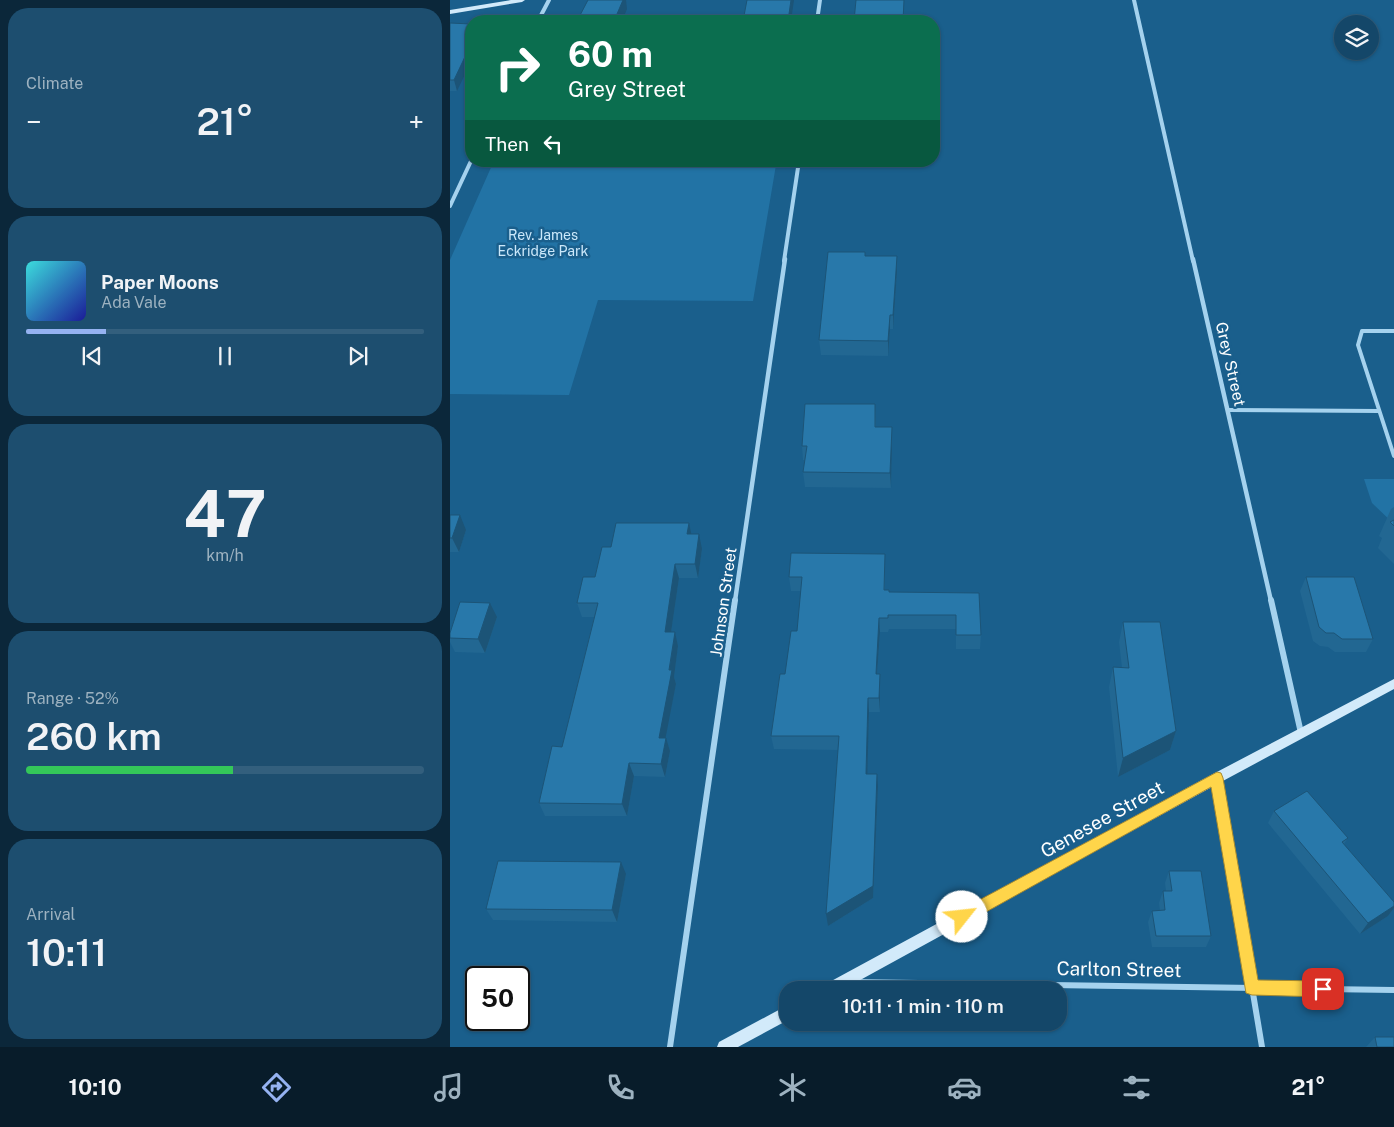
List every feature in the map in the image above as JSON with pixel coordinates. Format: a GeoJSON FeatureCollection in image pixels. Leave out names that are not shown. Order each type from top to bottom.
{"type":"FeatureCollection","features":[{"type":"Feature","properties":{"kind":"main road"},"geometry":{"type":"LineString","coordinates":[[450,12],[522,0]]}},
{"type":"Feature","properties":{"kind":"main road","name":"Genesee Street"},"geometry":{"type":"LineString","coordinates":[[846,981],[1217,778],[1394,684]]}},
{"type":"Feature","properties":{"kind":"main road"},"geometry":{"type":"LineString","coordinates":[[724,1047],[779,1017]]}},
{"type":"Feature","properties":{"kind":"street"},"geometry":{"type":"LineString","coordinates":[[541,15],[549,0]]}},
{"type":"Feature","properties":{"kind":"street"},"geometry":{"type":"LineString","coordinates":[[817,15],[820,0]]}},
{"type":"Feature","properties":{"kind":"street","name":"Grey Street"},"geometry":{"type":"LineString","coordinates":[[1134,0],[1302,734]]}},
{"type":"Feature","properties":{"kind":"street"},"geometry":{"type":"LineString","coordinates":[[450,206],[469,167]]}},
{"type":"Feature","properties":{"kind":"street","name":"Johnson Street"},"geometry":{"type":"LineString","coordinates":[[670,1047],[798,167]]}},
{"type":"Feature","properties":{"kind":"street"},"geometry":{"type":"LineString","coordinates":[[1217,778],[1262,1047]]}},
{"type":"Feature","properties":{"kind":"street","name":"Carlton Street"},"geometry":{"type":"LineString","coordinates":[[1067,985],[1394,990]]}},
{"type":"Feature","properties":{"kind":"lane"},"geometry":{"type":"LineString","coordinates":[[1394,332],[1362,331],[1358,345],[1394,456]]}},
{"type":"Feature","properties":{"kind":"lane"},"geometry":{"type":"LineString","coordinates":[[1228,410],[1379,411]]}},
{"type":"Feature","properties":{"kind":"green space","name":"Rev. James Eckridge Park"},"geometry":{"type":"Polygon","coordinates":[[[491,167],[776,167],[753,301],[598,300],[569,395],[450,394],[450,260],[491,167]]]}},
{"type":"Feature","properties":{"kind":"green space"},"geometry":{"type":"Polygon","coordinates":[[[1364,479],[1394,479],[1394,524],[1372,503],[1364,479]]]}},
{"type":"Feature","properties":{"kind":"building"},"geometry":{"type":"Polygon","coordinates":[[[588,0],[623,0],[617,15],[580,15],[588,0]]]}},
{"type":"Feature","properties":{"kind":"building"},"geometry":{"type":"Polygon","coordinates":[[[747,0],[791,0],[789,15],[744,15],[747,0]]]}},
{"type":"Feature","properties":{"kind":"building"},"geometry":{"type":"Polygon","coordinates":[[[856,0],[904,0],[903,15],[855,15],[856,0]]]}},
{"type":"Feature","properties":{"kind":"building"},"geometry":{"type":"Polygon","coordinates":[[[450,23],[465,24],[465,57],[454,80],[450,80],[450,23]]]}},
{"type":"Feature","properties":{"kind":"building"},"geometry":{"type":"Polygon","coordinates":[[[828,252],[865,252],[865,256],[897,256],[893,315],[890,315],[888,341],[819,340],[828,252]]]}},
{"type":"Feature","properties":{"kind":"building"},"geometry":{"type":"Polygon","coordinates":[[[805,404],[875,404],[875,427],[892,427],[890,473],[803,472],[807,446],[802,446],[805,404]]]}},
{"type":"Feature","properties":{"kind":"building"},"geometry":{"type":"Polygon","coordinates":[[[450,515],[460,515],[452,538],[450,538],[450,515]]]}},
{"type":"Feature","properties":{"kind":"building"},"geometry":{"type":"Polygon","coordinates":[[[616,523],[689,523],[687,534],[699,534],[695,564],[675,564],[665,632],[675,632],[669,670],[672,670],[659,738],[666,738],[661,764],[629,763],[622,804],[539,803],[552,746],[562,747],[598,603],[577,603],[583,577],[595,577],[602,547],[611,547],[616,523]]]}},
{"type":"Feature","properties":{"kind":"building"},"geometry":{"type":"Polygon","coordinates":[[[791,553],[885,554],[884,590],[889,590],[889,592],[979,593],[981,635],[956,635],[956,615],[888,615],[888,618],[879,618],[876,674],[880,674],[879,698],[868,698],[866,774],[877,774],[873,886],[826,914],[839,736],[771,736],[780,674],[785,674],[791,631],[797,631],[802,577],[789,577],[791,553]]]}},
{"type":"Feature","properties":{"kind":"building"},"geometry":{"type":"Polygon","coordinates":[[[1306,577],[1354,577],[1373,639],[1342,639],[1334,633],[1326,633],[1319,627],[1306,577]]]}},
{"type":"Feature","properties":{"kind":"building"},"geometry":{"type":"Polygon","coordinates":[[[460,602],[490,603],[478,639],[450,638],[460,602]]]}},
{"type":"Feature","properties":{"kind":"building"},"geometry":{"type":"Polygon","coordinates":[[[1123,622],[1160,622],[1176,731],[1123,758],[1113,667],[1129,668],[1123,622]]]}},
{"type":"Feature","properties":{"kind":"building"},"geometry":{"type":"Polygon","coordinates":[[[1307,791],[1348,838],[1342,842],[1394,902],[1394,906],[1368,923],[1274,811],[1307,791]]]}},
{"type":"Feature","properties":{"kind":"building"},"geometry":{"type":"Polygon","coordinates":[[[498,861],[621,862],[612,910],[486,909],[498,861]]]}},
{"type":"Feature","properties":{"kind":"building"},"geometry":{"type":"Polygon","coordinates":[[[1169,871],[1201,871],[1211,936],[1156,936],[1152,911],[1165,910],[1163,891],[1172,891],[1169,871]]]}},
{"type":"Feature","properties":{"kind":"building"},"geometry":{"type":"Polygon","coordinates":[[[1375,1037],[1394,1037],[1394,1047],[1377,1047],[1375,1037]]]}},
{"type":"Feature","properties":{"kind":"route"},"geometry":{"type":"LineString","coordinates":[[962,917],[1217,778],[1252,988],[1323,989]]}}]}
